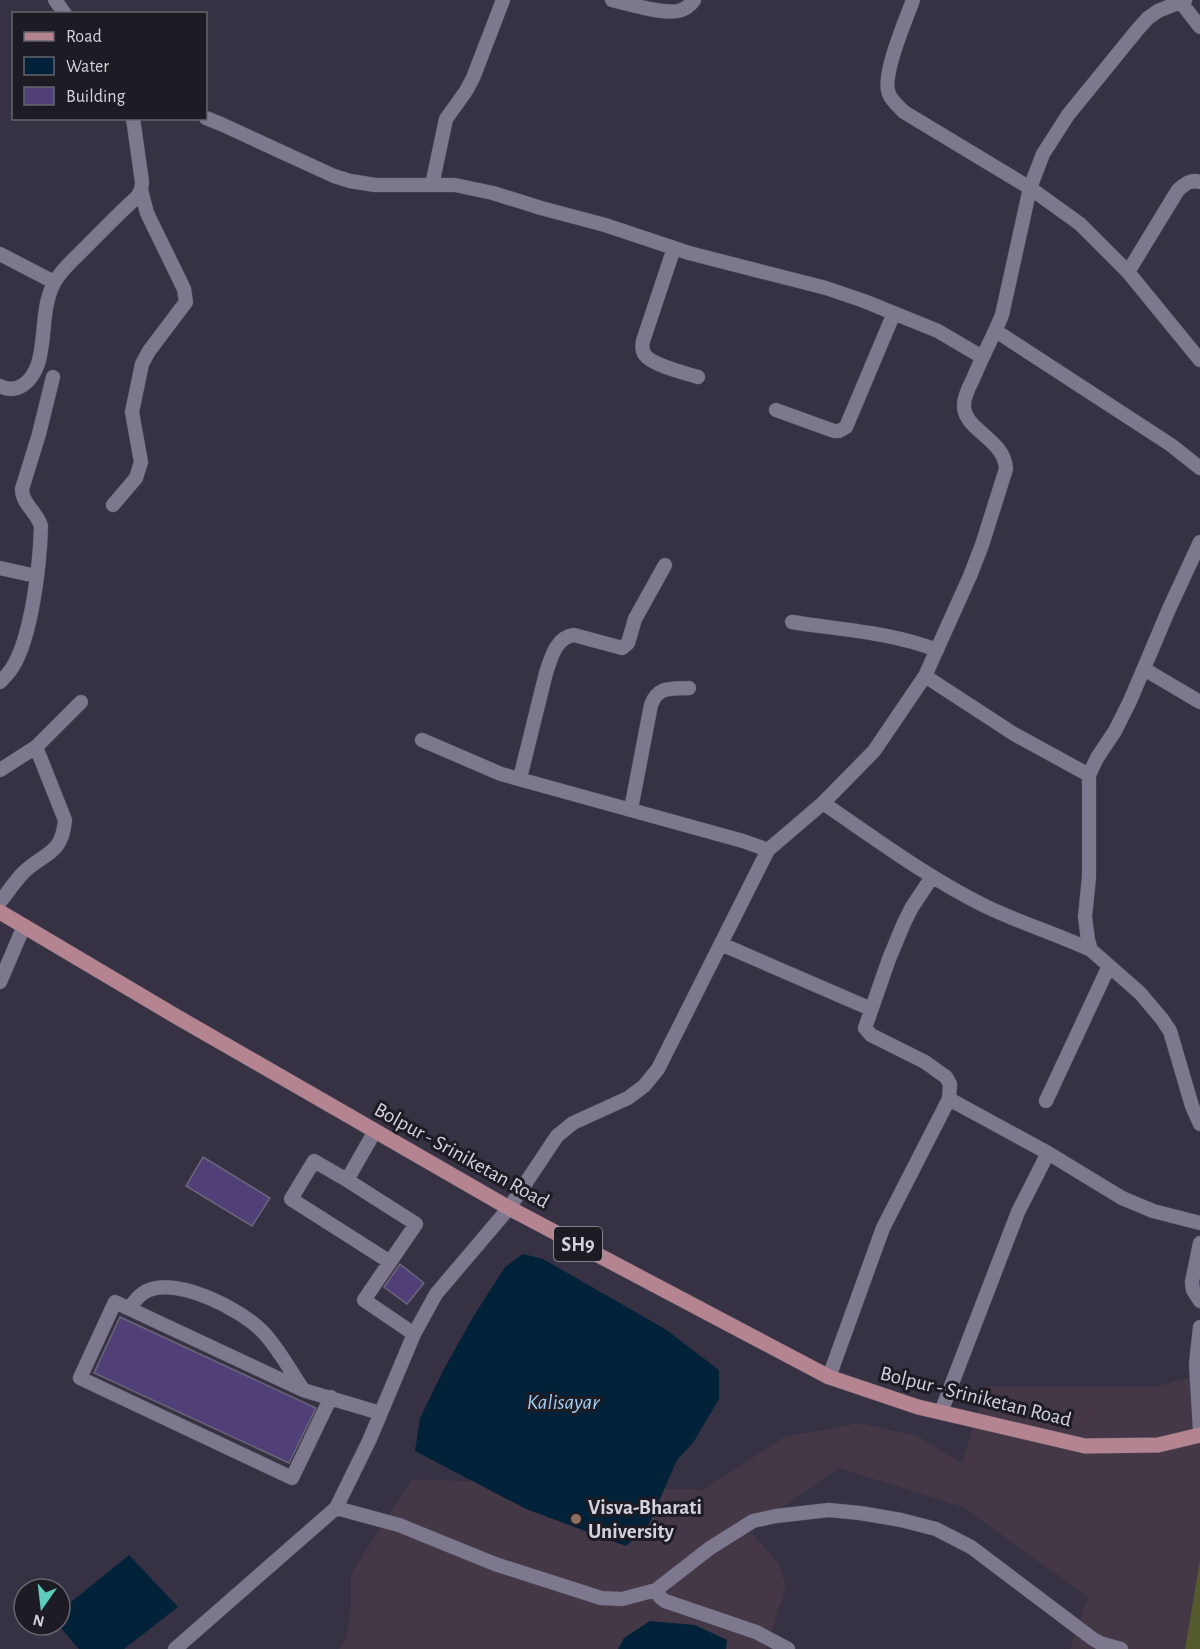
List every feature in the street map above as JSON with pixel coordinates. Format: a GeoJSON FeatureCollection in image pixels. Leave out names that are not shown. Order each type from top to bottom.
{"type":"FeatureCollection","features":[{"type":"Feature","properties":{"kind":"main road","name":"Bolpur - Sriniketan Road"},"geometry":{"type":"LineString","coordinates":[[0,912],[509,1208],[829,1377],[918,1407],[1085,1446],[1158,1445],[1200,1435]]}},
{"type":"Feature","properties":{"kind":"street"},"geometry":{"type":"LineString","coordinates":[[432,185],[446,119],[466,91],[503,0]]}},
{"type":"Feature","properties":{"kind":"street"},"geometry":{"type":"LineString","coordinates":[[612,0],[668,12],[684,9],[694,0]]}},
{"type":"Feature","properties":{"kind":"street"},"geometry":{"type":"LineString","coordinates":[[914,0],[886,82],[889,93],[904,112],[1030,188],[1080,224],[1128,272],[1200,360]]}},
{"type":"Feature","properties":{"kind":"street"},"geometry":{"type":"LineString","coordinates":[[175,1649],[336,1508],[369,1441],[414,1334],[436,1294],[509,1208],[557,1136],[573,1123],[628,1098],[644,1086],[658,1070],[768,850],[823,803],[874,751],[926,676],[978,555],[1006,469],[1003,453],[970,422],[964,409],[966,394],[996,331],[1006,300],[1030,188],[1043,154],[1086,92],[1148,18],[1167,6],[1182,1],[1200,27]]}},
{"type":"Feature","properties":{"kind":"street"},"geometry":{"type":"LineString","coordinates":[[207,118],[334,176],[350,181],[391,186],[463,186],[605,225],[714,260],[826,288],[938,331],[982,357]]}},
{"type":"Feature","properties":{"kind":"street"},"geometry":{"type":"LineString","coordinates":[[113,505],[136,478],[141,462],[132,412],[142,364],[149,351],[186,302],[184,289],[147,213],[141,190],[142,182],[133,120]]}},
{"type":"Feature","properties":{"kind":"street"},"geometry":{"type":"LineString","coordinates":[[1128,272],[1178,190],[1189,182],[1196,180],[1200,182]]}},
{"type":"Feature","properties":{"kind":"street"},"geometry":{"type":"LineString","coordinates":[[0,386],[14,389],[23,386],[32,377],[38,363],[49,293],[54,282],[67,266],[137,197],[141,190]]}},
{"type":"Feature","properties":{"kind":"street"},"geometry":{"type":"LineString","coordinates":[[674,248],[642,348],[644,354],[654,362],[698,377]]}},
{"type":"Feature","properties":{"kind":"street"},"geometry":{"type":"LineString","coordinates":[[0,254],[54,282]]}},
{"type":"Feature","properties":{"kind":"street"},"geometry":{"type":"LineString","coordinates":[[776,410],[834,431],[844,429],[894,313]]}},
{"type":"Feature","properties":{"kind":"street"},"geometry":{"type":"LineString","coordinates":[[996,331],[1171,445],[1200,468]]}},
{"type":"Feature","properties":{"kind":"street"},"geometry":{"type":"LineString","coordinates":[[0,682],[12,669],[26,633],[36,576],[41,526],[36,515],[24,500],[22,489],[53,377]]}},
{"type":"Feature","properties":{"kind":"street"},"geometry":{"type":"LineString","coordinates":[[1091,950],[1085,917],[1089,877],[1089,776],[1130,702],[1200,542]]}},
{"type":"Feature","properties":{"kind":"street"},"geometry":{"type":"LineString","coordinates":[[520,778],[546,673],[561,640],[574,635],[622,648],[626,646],[635,619],[665,565]]}},
{"type":"Feature","properties":{"kind":"street"},"geometry":{"type":"LineString","coordinates":[[0,568],[36,576]]}},
{"type":"Feature","properties":{"kind":"street"},"geometry":{"type":"LineString","coordinates":[[792,622],[892,636],[937,650]]}},
{"type":"Feature","properties":{"kind":"street"},"geometry":{"type":"LineString","coordinates":[[1144,669],[1200,702]]}},
{"type":"Feature","properties":{"kind":"street"},"geometry":{"type":"LineString","coordinates":[[926,676],[1014,734],[1089,776]]}},
{"type":"Feature","properties":{"kind":"street"},"geometry":{"type":"LineString","coordinates":[[630,809],[654,696],[668,689],[689,688]]}},
{"type":"Feature","properties":{"kind":"street"},"geometry":{"type":"LineString","coordinates":[[0,770],[36,747],[81,702]]}},
{"type":"Feature","properties":{"kind":"street"},"geometry":{"type":"LineString","coordinates":[[422,740],[501,774],[743,841],[768,850]]}},
{"type":"Feature","properties":{"kind":"street"},"geometry":{"type":"LineString","coordinates":[[0,902],[24,872],[58,846],[64,831],[65,820],[36,747]]}},
{"type":"Feature","properties":{"kind":"street"},"geometry":{"type":"LineString","coordinates":[[823,803],[932,877],[986,907],[1091,950],[1140,993],[1170,1031],[1185,1086],[1200,1124]]}},
{"type":"Feature","properties":{"kind":"street"},"geometry":{"type":"LineString","coordinates":[[829,1377],[884,1228],[949,1099],[950,1084],[945,1077],[925,1062],[868,1033],[865,1028],[904,922],[932,877]]}},
{"type":"Feature","properties":{"kind":"street"},"geometry":{"type":"LineString","coordinates":[[0,982],[24,926]]}},
{"type":"Feature","properties":{"kind":"street"},"geometry":{"type":"LineString","coordinates":[[721,944],[871,1009]]}},
{"type":"Feature","properties":{"kind":"street"},"geometry":{"type":"LineString","coordinates":[[1046,1101],[1109,966]]}},
{"type":"Feature","properties":{"kind":"street"},"geometry":{"type":"LineString","coordinates":[[949,1099],[1048,1153],[1122,1198],[1152,1211],[1200,1223]]}},
{"type":"Feature","properties":{"kind":"street"},"geometry":{"type":"LineString","coordinates":[[347,1180],[375,1131]]}},
{"type":"Feature","properties":{"kind":"street"},"geometry":{"type":"LineString","coordinates":[[941,1412],[1018,1212],[1048,1153]]}},
{"type":"Feature","properties":{"kind":"street"},"geometry":{"type":"LineString","coordinates":[[390,1262],[291,1199],[314,1161],[416,1224],[390,1262],[364,1300],[414,1334]]}},
{"type":"Feature","properties":{"kind":"street"},"geometry":{"type":"LineString","coordinates":[[1200,1243],[1192,1282],[1193,1290],[1200,1301]]}},
{"type":"Feature","properties":{"kind":"street"},"geometry":{"type":"LineString","coordinates":[[129,1308],[142,1293],[151,1288],[172,1287],[200,1293],[232,1309],[262,1331],[303,1390]]}},
{"type":"Feature","properties":{"kind":"street"},"geometry":{"type":"LineString","coordinates":[[331,1398],[292,1478],[80,1378],[116,1302],[303,1390],[331,1398],[380,1413]]}},
{"type":"Feature","properties":{"kind":"street"},"geometry":{"type":"LineString","coordinates":[[1200,1327],[1196,1364],[1200,1430]]}},
{"type":"Feature","properties":{"kind":"street"},"geometry":{"type":"LineString","coordinates":[[336,1508],[399,1525],[495,1563],[601,1598],[622,1599],[656,1590],[710,1548],[753,1521],[829,1510],[901,1520],[936,1529],[971,1547],[1090,1644],[1100,1643],[1120,1649]]}},
{"type":"Feature","properties":{"kind":"street"},"geometry":{"type":"LineString","coordinates":[[656,1590],[665,1601],[756,1632],[788,1649]]}},
{"type":"Feature","properties":{"kind":"shaded area","name":"Visva-Bharati University"},"geometry":{"type":"Polygon","coordinates":[[[1200,1375],[1200,1649],[1070,1649],[1088,1597],[963,1507],[839,1468],[749,1530],[778,1563],[786,1585],[766,1649],[339,1649],[347,1637],[351,1605],[351,1574],[412,1479],[703,1490],[785,1437],[859,1423],[917,1436],[962,1463],[986,1386],[1157,1386],[1200,1375]]]}},
{"type":"Feature","properties":{"kind":"green space"},"geometry":{"type":"Polygon","coordinates":[[[1200,1560],[1200,1649],[1185,1649],[1200,1560]]]}},
{"type":"Feature","properties":{"kind":"water","name":"Kalisayar"},"geometry":{"type":"Polygon","coordinates":[[[523,1254],[543,1259],[665,1329],[719,1370],[719,1399],[693,1443],[677,1460],[649,1524],[626,1546],[526,1509],[415,1451],[420,1418],[444,1369],[473,1317],[505,1267],[523,1254]]]}},
{"type":"Feature","properties":{"kind":"water"},"geometry":{"type":"Polygon","coordinates":[[[129,1555],[178,1607],[124,1649],[79,1649],[68,1637],[72,1637],[72,1601],[129,1555]]]}},
{"type":"Feature","properties":{"kind":"water"},"geometry":{"type":"Polygon","coordinates":[[[650,1621],[695,1625],[727,1640],[726,1649],[618,1649],[624,1638],[650,1621]]]}},
{"type":"Feature","properties":{"kind":"building"},"geometry":{"type":"Polygon","coordinates":[[[203,1157],[270,1198],[252,1226],[186,1186],[203,1157]]]}},
{"type":"Feature","properties":{"kind":"building"},"geometry":{"type":"Polygon","coordinates":[[[400,1264],[424,1283],[407,1304],[384,1287],[400,1264]]]}},
{"type":"Feature","properties":{"kind":"building"},"geometry":{"type":"Polygon","coordinates":[[[120,1317],[316,1408],[289,1463],[94,1373],[120,1317]]]}},
{"type":"Feature","properties":{"kind":"place","name":"Visva-Bharati University"},"geometry":{"type":"Point","coordinates":[576,1519]}}]}
